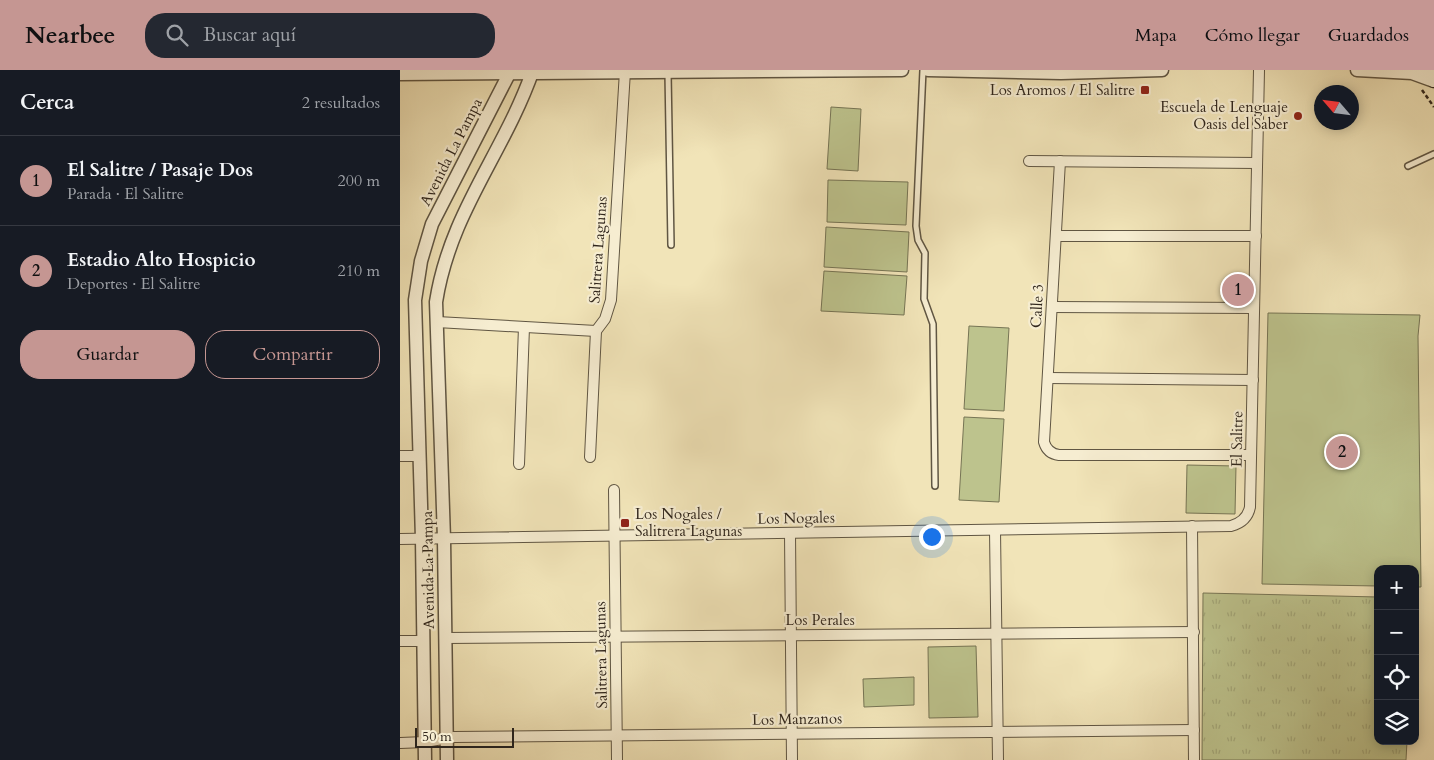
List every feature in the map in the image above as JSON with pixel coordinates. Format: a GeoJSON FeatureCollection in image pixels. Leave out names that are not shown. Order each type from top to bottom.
{"type":"FeatureCollection","features":[{"type":"Feature","properties":{"kind":"main road"},"geometry":{"type":"LineString","coordinates":[[1427,70],[1434,81]]}},
{"type":"Feature","properties":{"kind":"street"},"geometry":{"type":"LineString","coordinates":[[400,74],[511,71],[902,70]]}},
{"type":"Feature","properties":{"kind":"street"},"geometry":{"type":"LineString","coordinates":[[928,70],[1162,70]]}},
{"type":"Feature","properties":{"kind":"street","name":"El Salitre"},"geometry":{"type":"LineString","coordinates":[[1192,526],[1232,526],[1240,523],[1247,516],[1250,507],[1259,70]]}},
{"type":"Feature","properties":{"kind":"street"},"geometry":{"type":"LineString","coordinates":[[1357,70],[1412,73],[1434,81]]}},
{"type":"Feature","properties":{"kind":"street","name":"Avenida La Pampa"},"geometry":{"type":"LineString","coordinates":[[425,760],[422,539],[415,300],[421,261],[432,224],[451,183],[511,71]]}},
{"type":"Feature","properties":{"kind":"street","name":"Avenida La Pampa"},"geometry":{"type":"LineString","coordinates":[[447,760],[444,539],[436,302],[441,271],[465,207],[512,119],[532,71]]}},
{"type":"Feature","properties":{"kind":"street","name":"Salitrera Lagunas"},"geometry":{"type":"LineString","coordinates":[[590,457],[596,331],[605,319],[611,300],[625,71]]}},
{"type":"Feature","properties":{"kind":"street"},"geometry":{"type":"LineString","coordinates":[[1029,161],[1258,162]]}},
{"type":"Feature","properties":{"kind":"street","name":"Calle 3"},"geometry":{"type":"LineString","coordinates":[[1060,161],[1044,442],[1049,451],[1058,454],[1251,455]]}},
{"type":"Feature","properties":{"kind":"street"},"geometry":{"type":"LineString","coordinates":[[1056,236],[1256,236]]}},
{"type":"Feature","properties":{"kind":"street"},"geometry":{"type":"LineString","coordinates":[[1052,307],[1254,308]]}},
{"type":"Feature","properties":{"kind":"street"},"geometry":{"type":"LineString","coordinates":[[437,322],[596,331]]}},
{"type":"Feature","properties":{"kind":"street"},"geometry":{"type":"LineString","coordinates":[[519,464],[524,327]]}},
{"type":"Feature","properties":{"kind":"street"},"geometry":{"type":"LineString","coordinates":[[1048,378],[1253,380]]}},
{"type":"Feature","properties":{"kind":"street"},"geometry":{"type":"LineString","coordinates":[[400,456],[420,456]]}},
{"type":"Feature","properties":{"kind":"street","name":"Salitrera Lagunas"},"geometry":{"type":"LineString","coordinates":[[614,490],[617,760]]}},
{"type":"Feature","properties":{"kind":"street"},"geometry":{"type":"LineString","coordinates":[[1192,526],[1194,760]]}},
{"type":"Feature","properties":{"kind":"street","name":"Los Nogales"},"geometry":{"type":"LineString","coordinates":[[400,540],[1192,526]]}},
{"type":"Feature","properties":{"kind":"street"},"geometry":{"type":"LineString","coordinates":[[995,530],[998,760]]}},
{"type":"Feature","properties":{"kind":"street"},"geometry":{"type":"LineString","coordinates":[[790,533],[792,760]]}},
{"type":"Feature","properties":{"kind":"street","name":"Los Perales"},"geometry":{"type":"LineString","coordinates":[[446,638],[1194,632]]}},
{"type":"Feature","properties":{"kind":"street"},"geometry":{"type":"LineString","coordinates":[[400,641],[423,641]]}},
{"type":"Feature","properties":{"kind":"street","name":"Los Manzanos"},"geometry":{"type":"LineString","coordinates":[[400,742],[425,742],[447,737],[1194,730]]}},
{"type":"Feature","properties":{"kind":"lane"},"geometry":{"type":"LineString","coordinates":[[923,70],[916,226],[918,240],[926,253],[924,300],[933,324],[935,486]]}},
{"type":"Feature","properties":{"kind":"lane"},"geometry":{"type":"LineString","coordinates":[[668,71],[671,245]]}},
{"type":"Feature","properties":{"kind":"lane"},"geometry":{"type":"LineString","coordinates":[[1408,166],[1434,154]]}},
{"type":"Feature","properties":{"kind":"green space"},"geometry":{"type":"Polygon","coordinates":[[[831,107],[861,109],[858,171],[827,169],[831,107]]]}},
{"type":"Feature","properties":{"kind":"green space"},"geometry":{"type":"Polygon","coordinates":[[[828,180],[908,182],[906,225],[827,222],[828,180]]]}},
{"type":"Feature","properties":{"kind":"green space"},"geometry":{"type":"Polygon","coordinates":[[[826,227],[909,232],[907,272],[824,267],[826,227]]]}},
{"type":"Feature","properties":{"kind":"green space"},"geometry":{"type":"Polygon","coordinates":[[[824,271],[907,276],[904,315],[821,311],[824,271]]]}},
{"type":"Feature","properties":{"kind":"green space"},"geometry":{"type":"Polygon","coordinates":[[[1268,313],[1420,315],[1418,336],[1421,587],[1419,587],[1419,565],[1374,565],[1374,586],[1262,584],[1268,313]]]}},
{"type":"Feature","properties":{"kind":"green space"},"geometry":{"type":"Polygon","coordinates":[[[969,326],[1009,328],[1004,411],[964,409],[969,326]]]}},
{"type":"Feature","properties":{"kind":"green space"},"geometry":{"type":"Polygon","coordinates":[[[964,417],[1004,419],[999,502],[959,500],[964,417]]]}},
{"type":"Feature","properties":{"kind":"green space"},"geometry":{"type":"Polygon","coordinates":[[[1187,465],[1236,466],[1235,514],[1186,513],[1187,465]]]}},
{"type":"Feature","properties":{"kind":"green space"},"geometry":{"type":"Polygon","coordinates":[[[1203,593],[1374,597],[1374,745],[1407,745],[1406,760],[1202,760],[1203,593]]]}},
{"type":"Feature","properties":{"kind":"green space"},"geometry":{"type":"Polygon","coordinates":[[[976,646],[978,717],[929,718],[928,647],[976,646]]]}},
{"type":"Feature","properties":{"kind":"green space"},"geometry":{"type":"Polygon","coordinates":[[[914,677],[914,705],[864,707],[863,679],[914,677]]]}},
{"type":"Feature","properties":{"kind":"place","name":"Los Aromos / El Salitre"},"geometry":{"type":"Point","coordinates":[1145,90]}},
{"type":"Feature","properties":{"kind":"place","name":"Escuela de Lenguaje Oasis del Saber"},"geometry":{"type":"Point","coordinates":[1298,116]}},
{"type":"Feature","properties":{"kind":"place","name":"El Salitre / Pasaje Dos"},"geometry":{"type":"Point","coordinates":[1238,290]}},
{"type":"Feature","properties":{"kind":"place","name":"Estadio Alto Hospicio"},"geometry":{"type":"Point","coordinates":[1342,452]}},
{"type":"Feature","properties":{"kind":"place","name":"Los Nogales / Salitrera Lagunas"},"geometry":{"type":"Point","coordinates":[625,523]}}]}
